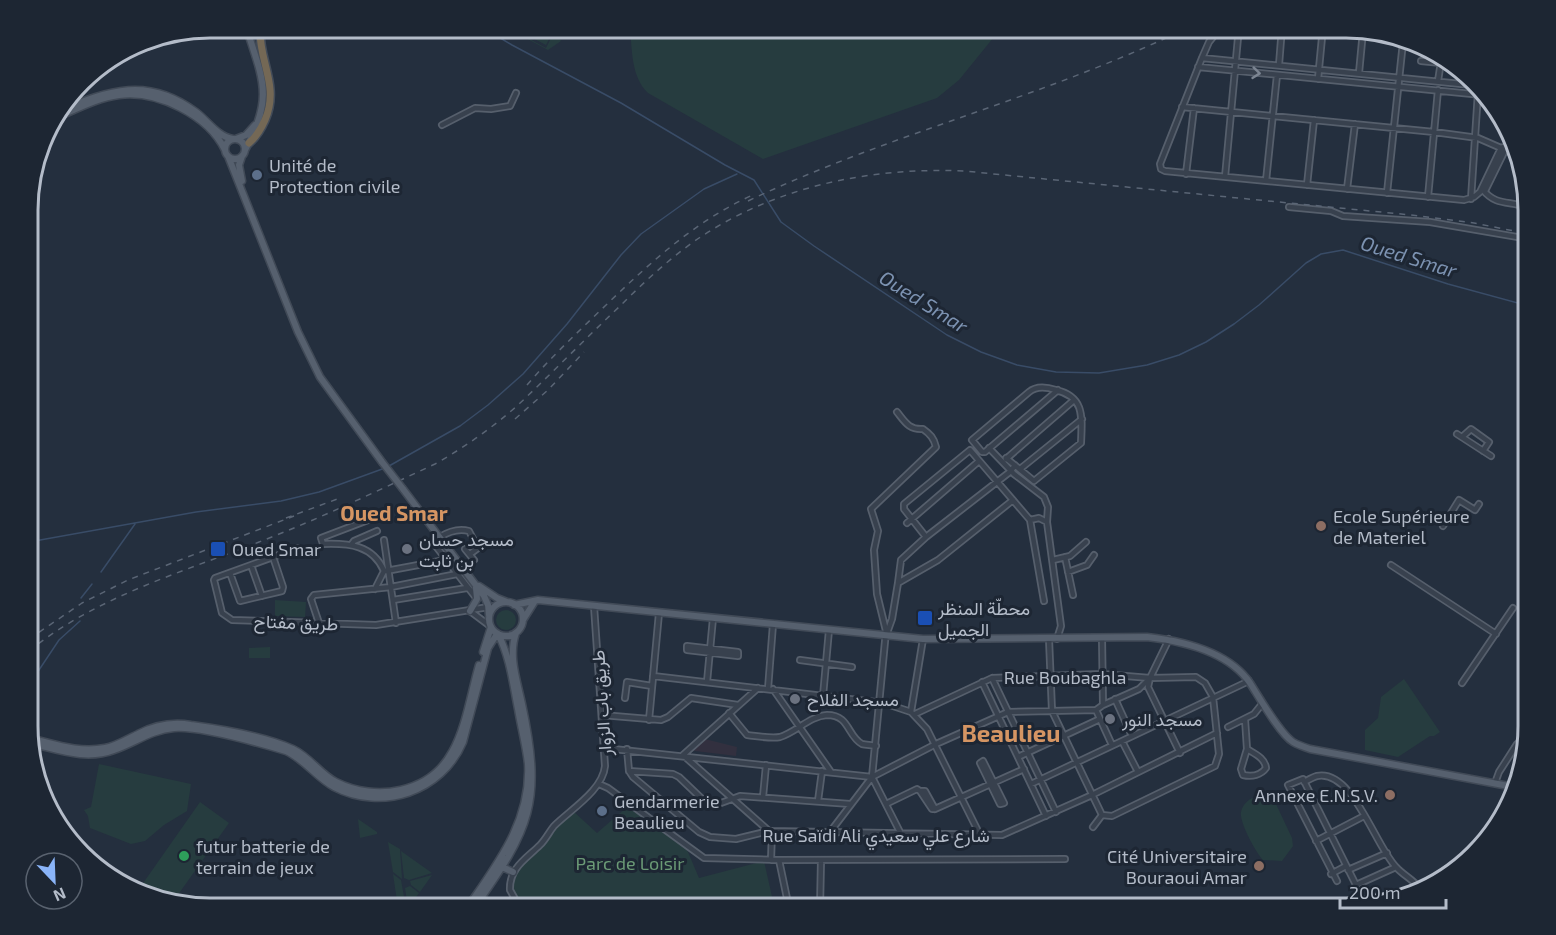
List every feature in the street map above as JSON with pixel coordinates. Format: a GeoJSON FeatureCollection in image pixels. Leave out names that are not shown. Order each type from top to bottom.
{"type":"FeatureCollection","features":[{"type":"Feature","properties":{"kind":"highway"},"geometry":{"type":"LineString","coordinates":[[245,150],[261,127],[271,96],[271,84],[260,37]]}},
{"type":"Feature","properties":{"kind":"main road"},"geometry":{"type":"LineString","coordinates":[[249,37],[264,84],[261,114],[239,170],[249,207]]}},
{"type":"Feature","properties":{"kind":"main road"},"geometry":{"type":"LineString","coordinates":[[72,106],[106,93],[126,90],[151,92],[177,101],[195,112],[225,137],[244,144],[245,150]]}},
{"type":"Feature","properties":{"kind":"main road"},"geometry":{"type":"LineString","coordinates":[[38,741],[77,750],[104,748],[159,726],[194,725],[288,747],[308,759],[331,780],[348,787],[375,792],[398,791],[428,779],[452,753],[490,626],[491,609],[484,596],[320,377],[298,332],[227,153],[217,137],[193,115],[170,102],[150,97],[126,94],[106,97],[66,114]]}},
{"type":"Feature","properties":{"kind":"main road"},"geometry":{"type":"LineString","coordinates":[[227,153],[228,142],[249,133],[261,114]]}},
{"type":"Feature","properties":{"kind":"main road"},"geometry":{"type":"LineString","coordinates":[[227,153],[236,159],[245,150]]}},
{"type":"Feature","properties":{"kind":"main road"},"geometry":{"type":"LineString","coordinates":[[470,611],[477,599],[473,583]]}},
{"type":"Feature","properties":{"kind":"main road"},"geometry":{"type":"LineString","coordinates":[[473,583],[512,604],[521,612],[522,621]]}},
{"type":"Feature","properties":{"kind":"main road"},"geometry":{"type":"LineString","coordinates":[[491,609],[499,603],[512,604],[536,600],[923,639],[1147,637],[1169,639],[1194,645],[1234,667],[1249,681],[1262,704],[1291,742],[1310,749],[1507,786]]}},
{"type":"Feature","properties":{"kind":"main road"},"geometry":{"type":"LineString","coordinates":[[480,898],[502,863],[524,807],[528,776],[526,738],[511,654],[516,633],[528,609],[536,600]]}},
{"type":"Feature","properties":{"kind":"main road"},"geometry":{"type":"LineString","coordinates":[[490,626],[498,634],[504,647],[526,738]]}},
{"type":"Feature","properties":{"kind":"main road"},"geometry":{"type":"LineString","coordinates":[[498,634],[507,636],[516,633]]}},
{"type":"Feature","properties":{"kind":"main road"},"geometry":{"type":"LineString","coordinates":[[39,746],[70,753],[94,754],[116,750],[142,736],[160,730],[193,729],[286,751],[338,789],[375,796],[400,795],[430,783],[445,770],[456,755],[463,742],[490,645],[498,634]]}},
{"type":"Feature","properties":{"kind":"main road"},"geometry":{"type":"LineString","coordinates":[[490,645],[499,644],[504,647]]}},
{"type":"Feature","properties":{"kind":"main road"},"geometry":{"type":"LineString","coordinates":[[502,863],[514,870]]}},
{"type":"Feature","properties":{"kind":"main road"},"geometry":{"type":"LineString","coordinates":[[475,898],[502,863]]}},
{"type":"Feature","properties":{"kind":"street"},"geometry":{"type":"LineString","coordinates":[[1213,37],[1198,67],[1160,167],[1165,171],[1460,201],[1471,199],[1484,190],[1506,146]]}},
{"type":"Feature","properties":{"kind":"street"},"geometry":{"type":"LineString","coordinates":[[1225,177],[1238,37]]}},
{"type":"Feature","properties":{"kind":"street"},"geometry":{"type":"LineString","coordinates":[[1279,65],[1281,37]]}},
{"type":"Feature","properties":{"kind":"street"},"geometry":{"type":"LineString","coordinates":[[1318,79],[1322,37]]}},
{"type":"Feature","properties":{"kind":"street"},"geometry":{"type":"LineString","coordinates":[[1359,73],[1362,38]]}},
{"type":"Feature","properties":{"kind":"street"},"geometry":{"type":"LineString","coordinates":[[1388,193],[1402,47]]}},
{"type":"Feature","properties":{"kind":"street"},"geometry":{"type":"LineString","coordinates":[[1202,58],[1464,84]]}},
{"type":"Feature","properties":{"kind":"street"},"geometry":{"type":"LineString","coordinates":[[1421,61],[1433,62]]}},
{"type":"Feature","properties":{"kind":"street"},"geometry":{"type":"LineString","coordinates":[[1438,81],[1440,66]]}},
{"type":"Feature","properties":{"kind":"street"},"geometry":{"type":"LineString","coordinates":[[1198,67],[1473,93]]}},
{"type":"Feature","properties":{"kind":"street"},"geometry":{"type":"LineString","coordinates":[[1266,181],[1277,75]]}},
{"type":"Feature","properties":{"kind":"street"},"geometry":{"type":"LineString","coordinates":[[1428,197],[1438,90]]}},
{"type":"Feature","properties":{"kind":"street"},"geometry":{"type":"LineString","coordinates":[[442,125],[475,108],[491,109],[510,106],[516,93]]}},
{"type":"Feature","properties":{"kind":"street"},"geometry":{"type":"LineString","coordinates":[[1471,199],[1478,100]]}},
{"type":"Feature","properties":{"kind":"street"},"geometry":{"type":"LineString","coordinates":[[1182,107],[1434,132],[1475,138],[1508,151]]}},
{"type":"Feature","properties":{"kind":"street"},"geometry":{"type":"LineString","coordinates":[[1186,174],[1194,108]]}},
{"type":"Feature","properties":{"kind":"street"},"geometry":{"type":"LineString","coordinates":[[1307,185],[1314,120]]}},
{"type":"Feature","properties":{"kind":"street"},"geometry":{"type":"LineString","coordinates":[[1347,189],[1354,124]]}},
{"type":"Feature","properties":{"kind":"street"},"geometry":{"type":"LineString","coordinates":[[1484,190],[1493,201],[1518,204]]}},
{"type":"Feature","properties":{"kind":"street"},"geometry":{"type":"LineString","coordinates":[[1289,207],[1331,211],[1343,216],[1430,222],[1518,237]]}},
{"type":"Feature","properties":{"kind":"street"},"geometry":{"type":"LineString","coordinates":[[989,448],[1034,481],[1081,443],[1082,419],[1074,400],[1069,393],[1052,388],[1033,388],[972,440],[982,452],[989,448],[1058,390]]}},
{"type":"Feature","properties":{"kind":"street"},"geometry":{"type":"LineString","coordinates":[[1004,460],[1074,400]]}},
{"type":"Feature","properties":{"kind":"street"},"geometry":{"type":"LineString","coordinates":[[897,412],[909,427],[923,429],[928,433],[936,447],[871,509],[878,527],[874,550],[877,594],[886,629],[872,777],[900,834]]}},
{"type":"Feature","properties":{"kind":"street"},"geometry":{"type":"LineString","coordinates":[[1020,469],[1082,419]]}},
{"type":"Feature","properties":{"kind":"street"},"geometry":{"type":"LineString","coordinates":[[1483,451],[1489,442],[1471,429],[1459,436],[1483,451],[1491,456]]}},
{"type":"Feature","properties":{"kind":"street"},"geometry":{"type":"LineString","coordinates":[[926,537],[904,509],[904,504],[968,451],[972,451],[1030,520],[1044,601]]}},
{"type":"Feature","properties":{"kind":"street"},"geometry":{"type":"LineString","coordinates":[[1004,460],[1011,471],[1044,497],[1048,507],[1047,522],[1061,626],[1057,639]]}},
{"type":"Feature","properties":{"kind":"street"},"geometry":{"type":"LineString","coordinates":[[907,523],[979,461]]}},
{"type":"Feature","properties":{"kind":"street"},"geometry":{"type":"LineString","coordinates":[[886,635],[891,623],[901,560],[926,537],[1011,471],[1015,465]]}},
{"type":"Feature","properties":{"kind":"street"},"geometry":{"type":"LineString","coordinates":[[898,583],[938,560],[1013,500]]}},
{"type":"Feature","properties":{"kind":"street"},"geometry":{"type":"LineString","coordinates":[[1443,526],[1459,500],[1474,510],[1479,504]]}},
{"type":"Feature","properties":{"kind":"street"},"geometry":{"type":"LineString","coordinates":[[376,517],[321,538],[323,544],[350,545],[375,555],[386,571]]}},
{"type":"Feature","properties":{"kind":"street"},"geometry":{"type":"LineString","coordinates":[[1030,520],[1039,518],[1047,522]]}},
{"type":"Feature","properties":{"kind":"street"},"geometry":{"type":"LineString","coordinates":[[440,537],[457,530],[469,531],[478,548],[470,554]]}},
{"type":"Feature","properties":{"kind":"street"},"geometry":{"type":"LineString","coordinates":[[350,545],[377,531]]}},
{"type":"Feature","properties":{"kind":"street"},"geometry":{"type":"LineString","coordinates":[[334,534],[338,543]]}},
{"type":"Feature","properties":{"kind":"street"},"geometry":{"type":"LineString","coordinates":[[384,540],[386,571],[391,587],[396,623]]}},
{"type":"Feature","properties":{"kind":"street"},"geometry":{"type":"LineString","coordinates":[[1053,560],[1074,553],[1086,542]]}},
{"type":"Feature","properties":{"kind":"street"},"geometry":{"type":"LineString","coordinates":[[435,545],[477,599]]}},
{"type":"Feature","properties":{"kind":"street"},"geometry":{"type":"LineString","coordinates":[[273,557],[283,589],[240,601],[230,573],[273,557],[298,548]]}},
{"type":"Feature","properties":{"kind":"street"},"geometry":{"type":"LineString","coordinates":[[465,549],[474,560]]}},
{"type":"Feature","properties":{"kind":"street"},"geometry":{"type":"LineString","coordinates":[[1068,572],[1087,565],[1094,555]]}},
{"type":"Feature","properties":{"kind":"street"},"geometry":{"type":"LineString","coordinates":[[1065,557],[1073,595]]}},
{"type":"Feature","properties":{"kind":"street"},"geometry":{"type":"LineString","coordinates":[[375,589],[386,571],[446,560]]}},
{"type":"Feature","properties":{"kind":"street"},"geometry":{"type":"LineString","coordinates":[[252,565],[262,596]]}},
{"type":"Feature","properties":{"kind":"street"},"geometry":{"type":"LineString","coordinates":[[1391,565],[1496,634]]}},
{"type":"Feature","properties":{"kind":"street","name":"طريق مفتاح"},"geometry":{"type":"LineString","coordinates":[[230,573],[214,580],[220,606],[226,617],[232,620],[376,625],[491,609]]}},
{"type":"Feature","properties":{"kind":"street"},"geometry":{"type":"LineString","coordinates":[[319,622],[311,599],[314,595],[391,587],[457,574]]}},
{"type":"Feature","properties":{"kind":"street"},"geometry":{"type":"LineString","coordinates":[[393,600],[467,588]]}},
{"type":"Feature","properties":{"kind":"street","name":"طريق باب الزوار"},"geometry":{"type":"LineString","coordinates":[[594,606],[605,771],[599,784]]}},
{"type":"Feature","properties":{"kind":"street"},"geometry":{"type":"LineString","coordinates":[[1462,683],[1513,608]]}},
{"type":"Feature","properties":{"kind":"street"},"geometry":{"type":"LineString","coordinates":[[470,611],[490,626]]}},
{"type":"Feature","properties":{"kind":"street"},"geometry":{"type":"LineString","coordinates":[[649,720],[659,613]]}},
{"type":"Feature","properties":{"kind":"street"},"geometry":{"type":"LineString","coordinates":[[707,682],[713,618]]}},
{"type":"Feature","properties":{"kind":"street"},"geometry":{"type":"LineString","coordinates":[[773,624],[770,689],[831,772]]}},
{"type":"Feature","properties":{"kind":"street"},"geometry":{"type":"LineString","coordinates":[[823,696],[829,630]]}},
{"type":"Feature","properties":{"kind":"street"},"geometry":{"type":"LineString","coordinates":[[1102,638],[1104,705]]}},
{"type":"Feature","properties":{"kind":"street"},"geometry":{"type":"LineString","coordinates":[[913,713],[923,639]]}},
{"type":"Feature","properties":{"kind":"street"},"geometry":{"type":"LineString","coordinates":[[1049,639],[1052,711],[1102,815]]}},
{"type":"Feature","properties":{"kind":"street"},"geometry":{"type":"LineString","coordinates":[[1169,639],[1148,687],[1179,753]]}},
{"type":"Feature","properties":{"kind":"street"},"geometry":{"type":"LineString","coordinates":[[710,651],[738,652],[738,656],[710,651]]}},
{"type":"Feature","properties":{"kind":"street"},"geometry":{"type":"LineString","coordinates":[[800,660],[852,667]]}},
{"type":"Feature","properties":{"kind":"street","name":"Rue Boubaghla"},"geometry":{"type":"LineString","coordinates":[[913,713],[992,678],[1102,674],[1150,678],[1197,677],[1205,683],[1213,697]]}},
{"type":"Feature","properties":{"kind":"street"},"geometry":{"type":"LineString","coordinates":[[653,676],[879,703],[913,713],[936,744],[981,835]]}},
{"type":"Feature","properties":{"kind":"street"},"geometry":{"type":"LineString","coordinates":[[992,678],[1056,812]]}},
{"type":"Feature","properties":{"kind":"street"},"geometry":{"type":"LineString","coordinates":[[830,832],[872,777],[936,744],[1008,712],[1096,710],[1139,689],[1150,678]]}},
{"type":"Feature","properties":{"kind":"street"},"geometry":{"type":"LineString","coordinates":[[1031,784],[1249,681]]}},
{"type":"Feature","properties":{"kind":"street"},"geometry":{"type":"LineString","coordinates":[[625,698],[627,682],[652,686]]}},
{"type":"Feature","properties":{"kind":"street"},"geometry":{"type":"LineString","coordinates":[[982,682],[1046,816]]}},
{"type":"Feature","properties":{"kind":"street"},"geometry":{"type":"LineString","coordinates":[[682,755],[759,688]]}},
{"type":"Feature","properties":{"kind":"street"},"geometry":{"type":"LineString","coordinates":[[1102,815],[1112,816],[1215,766],[1219,757],[1213,697]]}},
{"type":"Feature","properties":{"kind":"street"},"geometry":{"type":"LineString","coordinates":[[602,715],[661,720],[691,698],[739,705]]}},
{"type":"Feature","properties":{"kind":"street"},"geometry":{"type":"LineString","coordinates":[[1115,699],[1132,736]]}},
{"type":"Feature","properties":{"kind":"street"},"geometry":{"type":"LineString","coordinates":[[1228,727],[1256,712],[1262,704]]}},
{"type":"Feature","properties":{"kind":"street"},"geometry":{"type":"LineString","coordinates":[[1096,710],[1112,745]]}},
{"type":"Feature","properties":{"kind":"street"},"geometry":{"type":"LineString","coordinates":[[729,713],[747,735],[778,738],[814,719],[827,715],[838,717],[845,722],[854,737],[862,744],[876,746]]}},
{"type":"Feature","properties":{"kind":"street"},"geometry":{"type":"LineString","coordinates":[[1018,757],[1101,719]]}},
{"type":"Feature","properties":{"kind":"street"},"geometry":{"type":"LineString","coordinates":[[1245,719],[1247,749],[1240,769],[1243,775],[1250,777],[1266,768],[1266,763],[1247,749]]}},
{"type":"Feature","properties":{"kind":"street","name":"Rue Saïdi Ali شارع علي سعيدي"},"geometry":{"type":"LineString","coordinates":[[629,771],[699,832],[710,837],[747,838],[762,831],[1002,835],[1092,795],[1217,733]]}},
{"type":"Feature","properties":{"kind":"street"},"geometry":{"type":"LineString","coordinates":[[1122,741],[1138,772]]}},
{"type":"Feature","properties":{"kind":"street"},"geometry":{"type":"LineString","coordinates":[[1495,783],[1517,744]]}},
{"type":"Feature","properties":{"kind":"street"},"geometry":{"type":"LineString","coordinates":[[604,748],[872,777]]}},
{"type":"Feature","properties":{"kind":"street"},"geometry":{"type":"LineString","coordinates":[[627,749],[629,771],[673,774],[708,802],[721,803],[731,798],[763,798],[850,804]]}},
{"type":"Feature","properties":{"kind":"street"},"geometry":{"type":"LineString","coordinates":[[682,755],[771,831],[771,860]]}},
{"type":"Feature","properties":{"kind":"street"},"geometry":{"type":"LineString","coordinates":[[763,798],[766,765]]}},
{"type":"Feature","properties":{"kind":"street"},"geometry":{"type":"LineString","coordinates":[[886,804],[915,789],[920,790],[932,809],[935,809],[1024,769]]}},
{"type":"Feature","properties":{"kind":"street"},"geometry":{"type":"LineString","coordinates":[[818,801],[822,771]]}},
{"type":"Feature","properties":{"kind":"street"},"geometry":{"type":"LineString","coordinates":[[1304,782],[1318,776],[1329,777],[1338,780],[1346,787],[1396,867],[1415,882]]}},
{"type":"Feature","properties":{"kind":"street"},"geometry":{"type":"LineString","coordinates":[[1337,881],[1331,874],[1288,785],[1303,779],[1356,885],[1396,867]]}},
{"type":"Feature","properties":{"kind":"street"},"geometry":{"type":"LineString","coordinates":[[514,898],[510,890],[514,870],[599,784],[704,858],[771,860],[1065,859]]}},
{"type":"Feature","properties":{"kind":"street"},"geometry":{"type":"LineString","coordinates":[[1093,827],[1102,815]]}},
{"type":"Feature","properties":{"kind":"street"},"geometry":{"type":"LineString","coordinates":[[1316,841],[1364,816]]}},
{"type":"Feature","properties":{"kind":"street"},"geometry":{"type":"LineString","coordinates":[[1331,874],[1387,853]]}},
{"type":"Feature","properties":{"kind":"street"},"geometry":{"type":"LineString","coordinates":[[779,860],[787,897]]}},
{"type":"Feature","properties":{"kind":"street"},"geometry":{"type":"LineString","coordinates":[[820,897],[821,860]]}},
{"type":"Feature","properties":{"kind":"shaded area"},"geometry":{"type":"Polygon","coordinates":[[[701,738],[737,747],[736,756],[687,750],[701,738]]]}},
{"type":"Feature","properties":{"kind":"green space"},"geometry":{"type":"Polygon","coordinates":[[[524,37],[546,48],[552,37],[559,37],[561,41],[548,50],[524,37]]]}},
{"type":"Feature","properties":{"kind":"green space"},"geometry":{"type":"Polygon","coordinates":[[[531,37],[550,37],[546,45],[531,37]]]}},
{"type":"Feature","properties":{"kind":"green space"},"geometry":{"type":"Polygon","coordinates":[[[631,37],[994,37],[959,80],[937,98],[763,159],[648,93],[638,79],[631,37]]]}},
{"type":"Feature","properties":{"kind":"green space"},"geometry":{"type":"Polygon","coordinates":[[[275,600],[306,602],[305,617],[275,616],[275,600]]]}},
{"type":"Feature","properties":{"kind":"green space"},"geometry":{"type":"Polygon","coordinates":[[[502,610],[510,610],[516,616],[516,624],[510,630],[502,630],[496,624],[496,616],[502,610]]]}},
{"type":"Feature","properties":{"kind":"green space"},"geometry":{"type":"Polygon","coordinates":[[[270,647],[270,658],[249,658],[249,648],[270,647]]]}},
{"type":"Feature","properties":{"kind":"green space"},"geometry":{"type":"Polygon","coordinates":[[[1404,679],[1440,732],[1398,757],[1365,750],[1365,730],[1378,718],[1381,697],[1404,679]]]}},
{"type":"Feature","properties":{"kind":"green space"},"geometry":{"type":"Polygon","coordinates":[[[99,764],[191,784],[187,811],[164,825],[145,841],[131,844],[90,828],[88,816],[84,810],[91,807],[99,764]]]}},
{"type":"Feature","properties":{"kind":"green space"},"geometry":{"type":"Polygon","coordinates":[[[1258,796],[1268,798],[1276,804],[1292,838],[1293,846],[1282,861],[1263,860],[1245,830],[1241,817],[1243,806],[1258,796]]]}},
{"type":"Feature","properties":{"kind":"green space","name":"futur batterie de terrain de jeux"},"geometry":{"type":"Polygon","coordinates":[[[200,802],[229,823],[178,894],[143,883],[200,802]]]}},
{"type":"Feature","properties":{"kind":"green space","name":"Parc de Loisir"},"geometry":{"type":"Polygon","coordinates":[[[627,807],[685,845],[699,878],[764,861],[772,898],[516,898],[510,888],[513,873],[548,840],[548,835],[573,811],[597,833],[627,807]]]}},
{"type":"Feature","properties":{"kind":"green space"},"geometry":{"type":"Polygon","coordinates":[[[358,819],[377,832],[377,834],[360,838],[358,819]]]}},
{"type":"Feature","properties":{"kind":"green space"},"geometry":{"type":"Polygon","coordinates":[[[388,842],[400,849],[402,879],[393,872],[388,842]]]}},
{"type":"Feature","properties":{"kind":"green space"},"geometry":{"type":"Polygon","coordinates":[[[401,851],[432,873],[409,880],[404,878],[401,851]]]}},
{"type":"Feature","properties":{"kind":"green space"},"geometry":{"type":"Polygon","coordinates":[[[393,874],[401,880],[404,898],[397,898],[393,874]]]}},
{"type":"Feature","properties":{"kind":"green space"},"geometry":{"type":"Polygon","coordinates":[[[432,875],[420,892],[411,885],[410,881],[432,875]]]}},
{"type":"Feature","properties":{"kind":"green space"},"geometry":{"type":"Polygon","coordinates":[[[410,886],[419,893],[415,898],[406,898],[405,888],[410,886]]]}},
{"type":"Feature","properties":{"kind":"waterway","name":"Oued Smar"},"geometry":{"type":"LineString","coordinates":[[499,37],[621,103],[754,180],[781,222],[814,246],[947,335],[981,352],[1017,365],[1056,372],[1099,373],[1147,365],[1179,355],[1206,342],[1234,324],[1306,263],[1321,254],[1343,250],[1448,284],[1518,303]]}},
{"type":"Feature","properties":{"kind":"waterway"},"geometry":{"type":"LineString","coordinates":[[389,466],[460,426],[488,405],[523,374],[641,234],[704,189],[737,174]]}},
{"type":"Feature","properties":{"kind":"waterway"},"geometry":{"type":"LineString","coordinates":[[37,541],[196,512],[281,501],[319,492],[385,468]]}},
{"type":"Feature","properties":{"kind":"waterway"},"geometry":{"type":"LineString","coordinates":[[101,572],[135,524]]}},
{"type":"Feature","properties":{"kind":"waterway"},"geometry":{"type":"LineString","coordinates":[[81,598],[92,584]]}},
{"type":"Feature","properties":{"kind":"waterway"},"geometry":{"type":"LineString","coordinates":[[37,673],[59,640],[80,621]]}},
{"type":"Feature","properties":{"kind":"railway"},"geometry":{"type":"LineString","coordinates":[[748,201],[857,155],[1080,74],[1167,37]]}},
{"type":"Feature","properties":{"kind":"railway"},"geometry":{"type":"LineString","coordinates":[[37,645],[55,632],[110,601],[304,524],[446,458],[518,405],[638,288],[688,246],[729,220],[793,193],[826,184],[894,172],[964,171],[1411,215],[1474,223],[1518,232]]}},
{"type":"Feature","properties":{"kind":"railway"},"geometry":{"type":"LineString","coordinates":[[527,385],[575,335],[657,258],[713,216],[755,194]]}},
{"type":"Feature","properties":{"kind":"railway"},"geometry":{"type":"LineString","coordinates":[[515,419],[548,390],[584,352]]}},
{"type":"Feature","properties":{"kind":"railway"},"geometry":{"type":"LineString","coordinates":[[286,518],[340,498]]}},
{"type":"Feature","properties":{"kind":"railway"},"geometry":{"type":"LineString","coordinates":[[37,634],[82,603],[128,580],[294,516]]}},
{"type":"Feature","properties":{"kind":"place","name":"Unité de Protection civile"},"geometry":{"type":"Point","coordinates":[257,175]}},
{"type":"Feature","properties":{"kind":"place","name":"Ecole Supérieure de Materiel"},"geometry":{"type":"Point","coordinates":[1321,526]}},
{"type":"Feature","properties":{"kind":"place","name":"Oued Smar"},"geometry":{"type":"Point","coordinates":[218,549]}},
{"type":"Feature","properties":{"kind":"place","name":"مسجد حسان بن ثابت"},"geometry":{"type":"Point","coordinates":[407,549]}},
{"type":"Feature","properties":{"kind":"place","name":"محطّة المنظر الجميل"},"geometry":{"type":"Point","coordinates":[925,618]}},
{"type":"Feature","properties":{"kind":"place","name":"مسجد الفلاح"},"geometry":{"type":"Point","coordinates":[795,699]}},
{"type":"Feature","properties":{"kind":"place","name":"مسجد النور"},"geometry":{"type":"Point","coordinates":[1110,719]}},
{"type":"Feature","properties":{"kind":"place","name":"Annexe E.N.S.V."},"geometry":{"type":"Point","coordinates":[1390,795]}},
{"type":"Feature","properties":{"kind":"place","name":"Gendarmerie Beaulieu"},"geometry":{"type":"Point","coordinates":[602,811]}},
{"type":"Feature","properties":{"kind":"place","name":"futur batterie de terrain de jeux"},"geometry":{"type":"Point","coordinates":[184,856]}},
{"type":"Feature","properties":{"kind":"place","name":"Cité Universitaire Bouraoui Amar"},"geometry":{"type":"Point","coordinates":[1259,866]}},
{"type":"Feature","properties":{"kind":"district","name":"Oued Smar"},"geometry":{"type":"Point","coordinates":[394,512]}},
{"type":"Feature","properties":{"kind":"district","name":"Beaulieu"},"geometry":{"type":"Point","coordinates":[1011,732]}}]}
